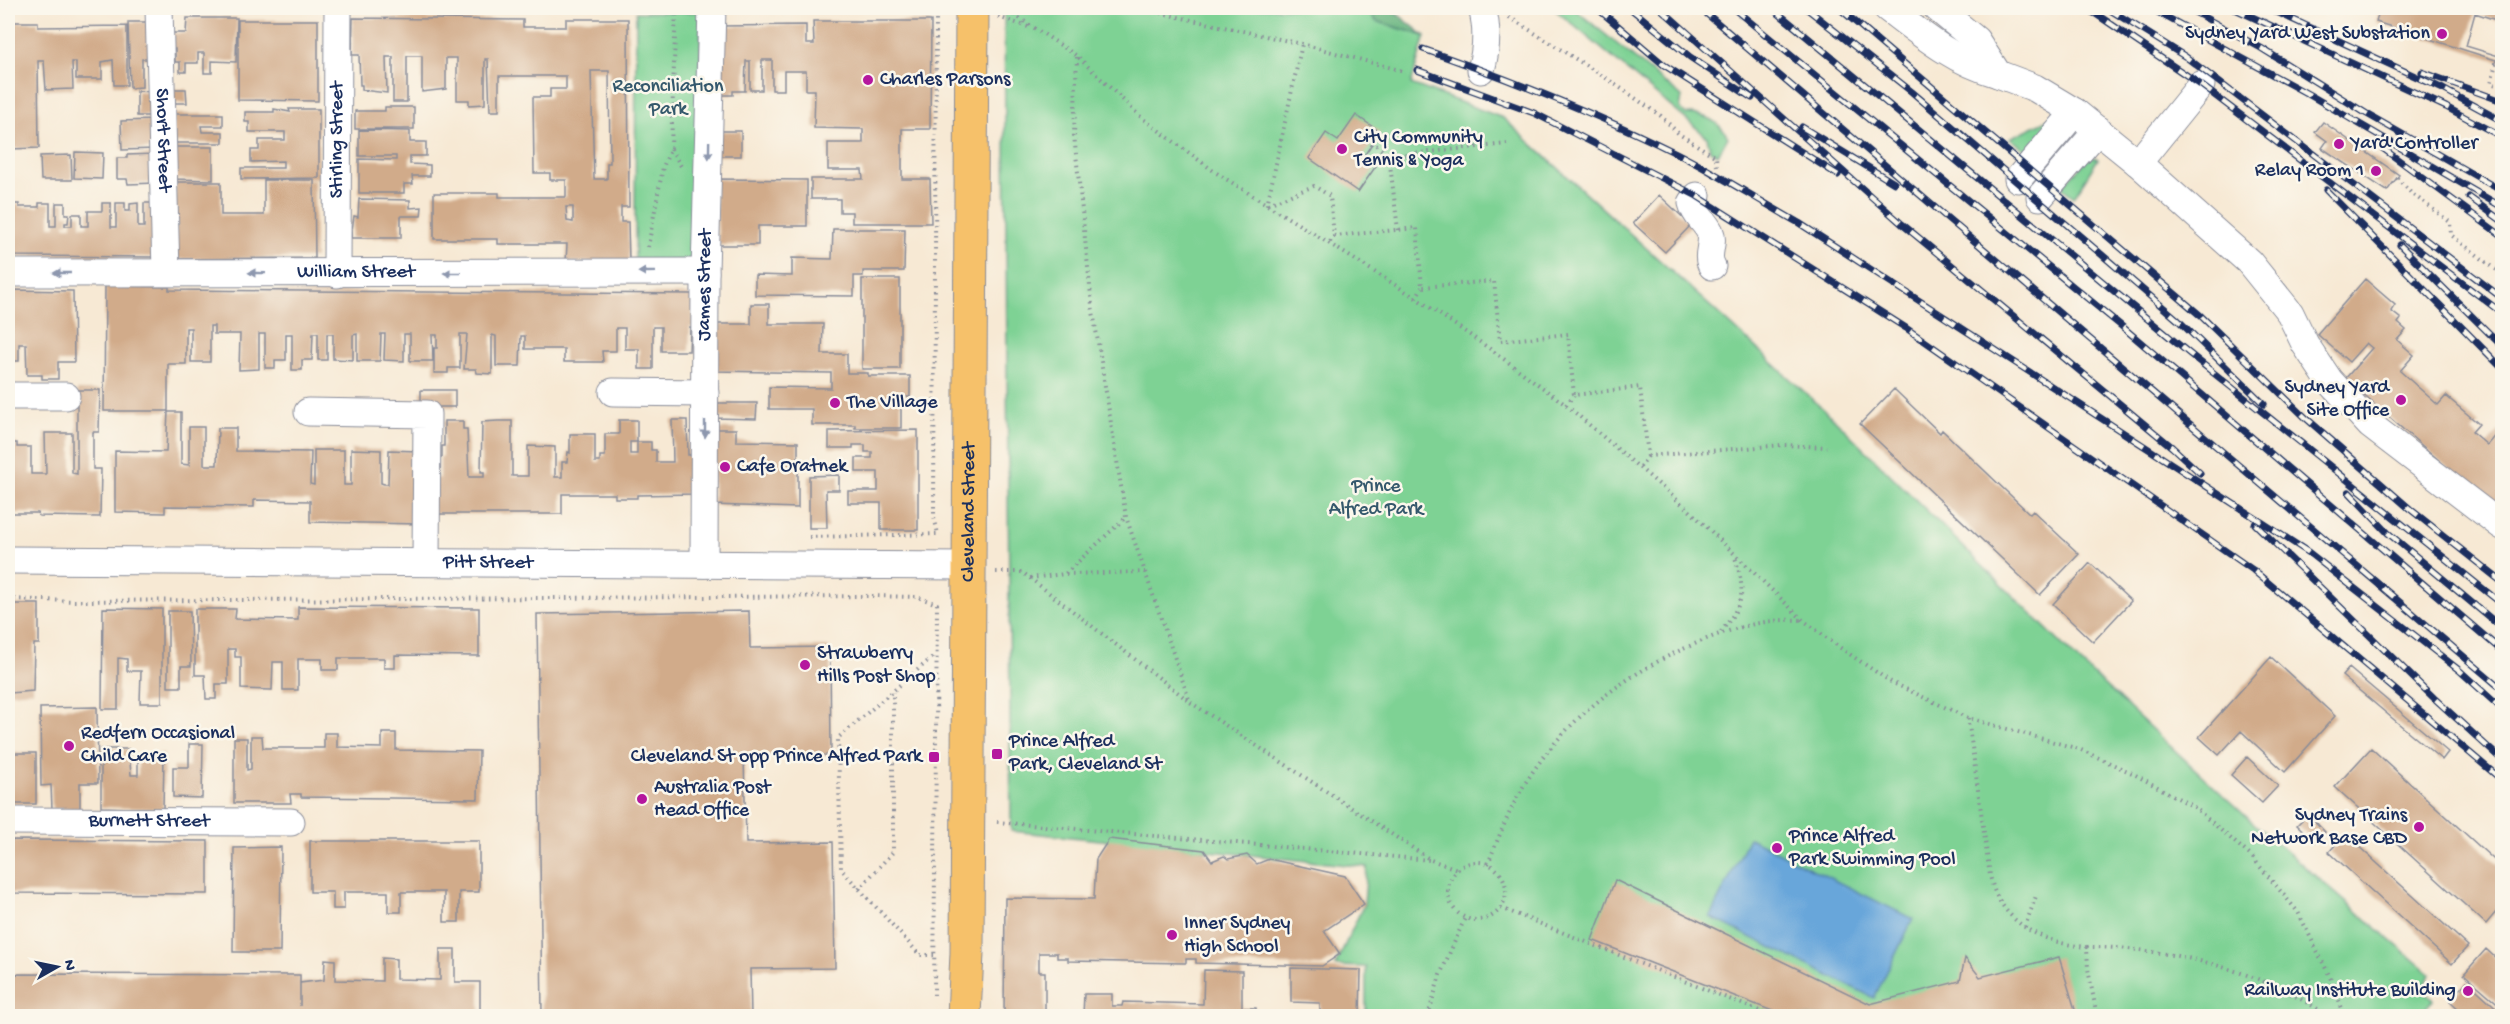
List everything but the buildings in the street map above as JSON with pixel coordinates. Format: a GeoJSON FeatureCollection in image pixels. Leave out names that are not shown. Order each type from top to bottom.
{"type":"FeatureCollection","features":[{"type":"Feature","properties":{"kind":"main road","name":"Cleveland Street"},"geometry":{"type":"LineString","coordinates":[[950,1011],[967,953],[982,569],[985,12]]}},
{"type":"Feature","properties":{"kind":"street","name":"Short Street"},"geometry":{"type":"LineString","coordinates":[[159,8],[166,272]]}},
{"type":"Feature","properties":{"kind":"street","name":"Stirling Street"},"geometry":{"type":"LineString","coordinates":[[336,274],[338,8]]}},
{"type":"Feature","properties":{"kind":"street","name":"James Street"},"geometry":{"type":"LineString","coordinates":[[704,564],[705,272],[712,8]]}},
{"type":"Feature","properties":{"kind":"street"},"geometry":{"type":"LineString","coordinates":[[1887,8],[1928,40],[1957,58],[2036,88],[2075,112],[2138,163],[2249,262],[2290,313],[2305,344],[2329,380],[2370,425],[2502,526]]}},
{"type":"Feature","properties":{"kind":"street"},"geometry":{"type":"LineString","coordinates":[[1937,8],[1976,40],[1998,74]]}},
{"type":"Feature","properties":{"kind":"street"},"geometry":{"type":"LineString","coordinates":[[1481,70],[1486,50],[1486,21],[1492,10]]}},
{"type":"Feature","properties":{"kind":"street"},"geometry":{"type":"LineString","coordinates":[[2138,163],[2201,85]]}},
{"type":"Feature","properties":{"kind":"street"},"geometry":{"type":"LineString","coordinates":[[2018,178],[2075,112]]}},
{"type":"Feature","properties":{"kind":"street"},"geometry":{"type":"LineString","coordinates":[[2040,198],[2098,130]]}},
{"type":"Feature","properties":{"kind":"street"},"geometry":{"type":"LineString","coordinates":[[1696,196],[1692,203],[1693,209],[1710,233],[1709,256],[1712,266]]}},
{"type":"Feature","properties":{"kind":"street","name":"William Street"},"geometry":{"type":"LineString","coordinates":[[8,273],[705,272]]}},
{"type":"Feature","properties":{"kind":"street"},"geometry":{"type":"LineString","coordinates":[[613,392],[705,393]]}},
{"type":"Feature","properties":{"kind":"street"},"geometry":{"type":"LineString","coordinates":[[8,396],[66,396]]}},
{"type":"Feature","properties":{"kind":"street"},"geometry":{"type":"LineString","coordinates":[[308,412],[427,414],[426,562]]}},
{"type":"Feature","properties":{"kind":"street","name":"Pitt Street"},"geometry":{"type":"LineString","coordinates":[[8,560],[704,564],[982,569]]}},
{"type":"Feature","properties":{"kind":"street","name":"Burnett Street"},"geometry":{"type":"LineString","coordinates":[[8,821],[291,822]]}},
{"type":"Feature","properties":{"kind":"path"},"geometry":{"type":"LineString","coordinates":[[640,272],[648,250],[663,167],[671,148],[675,8]]}},
{"type":"Feature","properties":{"kind":"path"},"geometry":{"type":"LineString","coordinates":[[1004,8],[1077,56],[1142,118],[1215,172],[1416,298],[1566,405],[1690,511],[1803,620],[1839,648],[1892,682],[1968,718],[2079,749],[2132,773],[2194,807],[2252,857],[2298,912],[2330,977],[2345,1017]]}},
{"type":"Feature","properties":{"kind":"path"},"geometry":{"type":"LineString","coordinates":[[1137,8],[1302,44],[1403,71]]}},
{"type":"Feature","properties":{"kind":"path"},"geometry":{"type":"LineString","coordinates":[[1492,10],[1606,78],[1661,116],[1679,134],[1716,157],[1717,167],[1696,196]]}},
{"type":"Feature","properties":{"kind":"path"},"geometry":{"type":"LineString","coordinates":[[934,12],[936,16],[934,516],[938,534]]}},
{"type":"Feature","properties":{"kind":"path"},"geometry":{"type":"LineString","coordinates":[[985,12],[1035,30]]}},
{"type":"Feature","properties":{"kind":"path"},"geometry":{"type":"LineString","coordinates":[[1267,205],[1302,44]]}},
{"type":"Feature","properties":{"kind":"path"},"geometry":{"type":"LineString","coordinates":[[1077,56],[1074,135],[1092,305],[1126,517],[1190,702]]}},
{"type":"Feature","properties":{"kind":"path"},"geometry":{"type":"LineString","coordinates":[[2502,65],[2496,63],[2491,83],[2502,87]]}},
{"type":"Feature","properties":{"kind":"path"},"geometry":{"type":"LineString","coordinates":[[1389,156],[1507,144]]}},
{"type":"Feature","properties":{"kind":"path"},"geometry":{"type":"LineString","coordinates":[[1376,145],[1389,156],[1398,230]]}},
{"type":"Feature","properties":{"kind":"path"},"geometry":{"type":"LineString","coordinates":[[2397,178],[2411,193],[2451,222],[2451,235],[2502,274]]}},
{"type":"Feature","properties":{"kind":"path"},"geometry":{"type":"LineString","coordinates":[[1267,205],[1314,186],[1330,196],[1334,236],[1330,242]]}},
{"type":"Feature","properties":{"kind":"path"},"geometry":{"type":"LineString","coordinates":[[1334,236],[1417,228],[1422,287],[1416,298]]}},
{"type":"Feature","properties":{"kind":"path"},"geometry":{"type":"LineString","coordinates":[[1422,287],[1494,281],[1500,341],[1493,351]]}},
{"type":"Feature","properties":{"kind":"path"},"geometry":{"type":"LineString","coordinates":[[1500,341],[1568,334],[1574,395],[1566,405]]}},
{"type":"Feature","properties":{"kind":"path"},"geometry":{"type":"LineString","coordinates":[[1574,395],[1640,387],[1648,456],[1640,467]]}},
{"type":"Feature","properties":{"kind":"path"},"geometry":{"type":"LineString","coordinates":[[1648,456],[1783,445],[1827,447]]}},
{"type":"Feature","properties":{"kind":"path"},"geometry":{"type":"LineString","coordinates":[[1065,574],[1126,517]]}},
{"type":"Feature","properties":{"kind":"path"},"geometry":{"type":"LineString","coordinates":[[1720,633],[1739,607],[1742,583],[1734,555]]}},
{"type":"Feature","properties":{"kind":"path"},"geometry":{"type":"LineString","coordinates":[[982,569],[1022,572],[1190,702],[1431,860]]}},
{"type":"Feature","properties":{"kind":"path"},"geometry":{"type":"LineString","coordinates":[[1030,578],[1065,574],[1145,572]]}},
{"type":"Feature","properties":{"kind":"path"},"geometry":{"type":"LineString","coordinates":[[8,599],[75,601],[883,596],[917,597],[937,604]]}},
{"type":"Feature","properties":{"kind":"path"},"geometry":{"type":"LineString","coordinates":[[938,597],[935,655],[934,954],[950,1011]]}},
{"type":"Feature","properties":{"kind":"path"},"geometry":{"type":"LineString","coordinates":[[1488,864],[1507,817],[1534,769],[1595,702],[1644,667],[1720,633],[1762,621],[1803,620]]}},
{"type":"Feature","properties":{"kind":"path"},"geometry":{"type":"LineString","coordinates":[[934,954],[920,955],[841,870],[838,738],[935,655]]}},
{"type":"Feature","properties":{"kind":"path"},"geometry":{"type":"LineString","coordinates":[[859,889],[893,852],[893,691]]}},
{"type":"Feature","properties":{"kind":"path"},"geometry":{"type":"LineString","coordinates":[[1968,718],[1990,876],[1998,898],[2009,913],[2025,927],[2040,936],[2064,945],[2147,950],[2198,960],[2253,978],[2316,1008],[2328,1017]]}},
{"type":"Feature","properties":{"kind":"path"},"geometry":{"type":"LineString","coordinates":[[997,822],[1431,860],[1457,869]]}},
{"type":"Feature","properties":{"kind":"path"},"geometry":{"type":"LineString","coordinates":[[1474,861],[1488,864],[1499,871],[1504,879],[1506,889],[1501,908],[1485,919],[1465,918],[1451,904],[1448,885],[1457,869],[1474,861]]}},
{"type":"Feature","properties":{"kind":"path"},"geometry":{"type":"LineString","coordinates":[[2025,927],[2036,896]]}},
{"type":"Feature","properties":{"kind":"path"},"geometry":{"type":"LineString","coordinates":[[1501,908],[1772,1017]]}},
{"type":"Feature","properties":{"kind":"path"},"geometry":{"type":"LineString","coordinates":[[1428,1017],[1440,975],[1465,918]]}},
{"type":"Feature","properties":{"kind":"path"},"geometry":{"type":"LineString","coordinates":[[2087,947],[2088,969],[2097,1017]]}},
{"type":"Feature","properties":{"kind":"green space","name":"Prince Alfred Park"},"geometry":{"type":"Polygon","coordinates":[[[1004,8],[1366,8],[1376,21],[1425,36],[1411,84],[1503,118],[1831,416],[2088,670],[2250,820],[2430,974],[2423,991],[2433,1000],[2418,1016],[1366,1016],[1366,967],[1335,966],[1364,904],[1367,867],[1011,831],[1004,8]]]}},
{"type":"Feature","properties":{"kind":"green space"},"geometry":{"type":"Polygon","coordinates":[[[1366,8],[1390,8],[1425,36],[1376,21],[1366,8]]]}},
{"type":"Feature","properties":{"kind":"green space"},"geometry":{"type":"Polygon","coordinates":[[[1553,8],[1573,8],[1682,97],[1680,108],[1686,114],[1699,115],[1716,123],[1728,137],[1718,155],[1710,150],[1707,137],[1553,8]]]}},
{"type":"Feature","properties":{"kind":"green space","name":"Reconciliation Park"},"geometry":{"type":"Polygon","coordinates":[[[636,12],[701,12],[698,262],[635,262],[636,12]]]}},
{"type":"Feature","properties":{"kind":"green space"},"geometry":{"type":"Polygon","coordinates":[[[2049,119],[2054,123],[2032,155],[2010,138],[2049,119]]]}},
{"type":"Feature","properties":{"kind":"green space"},"geometry":{"type":"Polygon","coordinates":[[[2094,157],[2098,159],[2074,197],[2061,187],[2087,160],[2094,157]]]}},
{"type":"Feature","properties":{"kind":"water"},"geometry":{"type":"Polygon","coordinates":[[[1749,838],[1913,919],[1874,998],[1710,917],[1749,838]]]}},
{"type":"Feature","properties":{"kind":"railway"},"geometry":{"type":"LineString","coordinates":[[1597,8],[1664,65],[1838,175]]}},
{"type":"Feature","properties":{"kind":"railway"},"geometry":{"type":"LineString","coordinates":[[1630,8],[1690,57],[1752,98]]}},
{"type":"Feature","properties":{"kind":"railway"},"geometry":{"type":"LineString","coordinates":[[1660,8],[1902,224],[2172,447],[2200,473]]}},
{"type":"Feature","properties":{"kind":"railway"},"geometry":{"type":"LineString","coordinates":[[1700,8],[2502,689]]}},
{"type":"Feature","properties":{"kind":"railway"},"geometry":{"type":"LineString","coordinates":[[1733,8],[2125,329],[2502,651]]}},
{"type":"Feature","properties":{"kind":"railway"},"geometry":{"type":"LineString","coordinates":[[1772,8],[2190,354],[2502,604]]}},
{"type":"Feature","properties":{"kind":"railway"},"geometry":{"type":"LineString","coordinates":[[1806,8],[1912,92],[2178,320],[2264,404]]}},
{"type":"Feature","properties":{"kind":"railway"},"geometry":{"type":"LineString","coordinates":[[1839,8],[2201,316],[2307,419],[2410,509],[2502,582]]}},
{"type":"Feature","properties":{"kind":"railway"},"geometry":{"type":"LineString","coordinates":[[2083,8],[2096,14],[2201,85],[2502,313]]}},
{"type":"Feature","properties":{"kind":"railway"},"geometry":{"type":"LineString","coordinates":[[2107,8],[2186,57],[2502,298]]}},
{"type":"Feature","properties":{"kind":"railway"},"geometry":{"type":"LineString","coordinates":[[2150,8],[2308,94],[2502,207]]}},
{"type":"Feature","properties":{"kind":"railway"},"geometry":{"type":"LineString","coordinates":[[2187,8],[2261,48],[2367,114],[2502,191]]}},
{"type":"Feature","properties":{"kind":"railway"},"geometry":{"type":"LineString","coordinates":[[2233,8],[2446,107],[2502,137]]}},
{"type":"Feature","properties":{"kind":"railway"},"geometry":{"type":"LineString","coordinates":[[2268,8],[2443,89],[2502,121]]}},
{"type":"Feature","properties":{"kind":"railway"},"geometry":{"type":"LineString","coordinates":[[1423,49],[1551,97],[1645,138],[1707,170],[1799,223],[2308,552],[2459,670],[2502,709]]}},
{"type":"Feature","properties":{"kind":"railway"},"geometry":{"type":"LineString","coordinates":[[1417,70],[1534,113],[1697,196],[1906,328],[2253,570],[2502,780]]}},
{"type":"Feature","properties":{"kind":"railway"},"geometry":{"type":"LineString","coordinates":[[2422,72],[2502,101]]}},
{"type":"Feature","properties":{"kind":"railway"},"geometry":{"type":"LineString","coordinates":[[1802,127],[1894,183]]}},
{"type":"Feature","properties":{"kind":"railway"},"geometry":{"type":"LineString","coordinates":[[2381,147],[2502,236]]}},
{"type":"Feature","properties":{"kind":"railway"},"geometry":{"type":"LineString","coordinates":[[2326,190],[2502,368]]}},
{"type":"Feature","properties":{"kind":"railway"},"geometry":{"type":"LineString","coordinates":[[2469,197],[2502,221]]}},
{"type":"Feature","properties":{"kind":"railway"},"geometry":{"type":"LineString","coordinates":[[2400,245],[2502,346]]}},
{"type":"Feature","properties":{"kind":"railway"},"geometry":{"type":"LineString","coordinates":[[2349,492],[2388,533],[2502,628]]}},
{"type":"Feature","properties":{"kind":"railway"},"geometry":{"type":"LineString","coordinates":[[2255,524],[2434,698],[2502,760]]}},
{"type":"Feature","properties":{"kind":"place","name":"Sydney Yard West Substation"},"geometry":{"type":"Point","coordinates":[2442,34]}},
{"type":"Feature","properties":{"kind":"place","name":"Charles Parsons"},"geometry":{"type":"Point","coordinates":[868,80]}},
{"type":"Feature","properties":{"kind":"place","name":"Yard Controller"},"geometry":{"type":"Point","coordinates":[2339,144]}},
{"type":"Feature","properties":{"kind":"place","name":"City Community Tennis & Yoga"},"geometry":{"type":"Point","coordinates":[1342,149]}},
{"type":"Feature","properties":{"kind":"place","name":"Relay Room 1"},"geometry":{"type":"Point","coordinates":[2376,171]}},
{"type":"Feature","properties":{"kind":"place","name":"Sydney Yard Site Office"},"geometry":{"type":"Point","coordinates":[2401,400]}},
{"type":"Feature","properties":{"kind":"place","name":"The Village"},"geometry":{"type":"Point","coordinates":[835,403]}},
{"type":"Feature","properties":{"kind":"place","name":"Cafe Oratnek"},"geometry":{"type":"Point","coordinates":[725,467]}},
{"type":"Feature","properties":{"kind":"place","name":"Strawberry Hills Post Shop"},"geometry":{"type":"Point","coordinates":[805,665]}},
{"type":"Feature","properties":{"kind":"place","name":"Redfern Occasional Child Care"},"geometry":{"type":"Point","coordinates":[69,746]}},
{"type":"Feature","properties":{"kind":"place","name":"Prince Alfred Park, Cleveland St"},"geometry":{"type":"Point","coordinates":[997,754]}},
{"type":"Feature","properties":{"kind":"place","name":"Cleveland St opp Prince Alfred Park"},"geometry":{"type":"Point","coordinates":[934,757]}},
{"type":"Feature","properties":{"kind":"place","name":"Australia Post Head Office"},"geometry":{"type":"Point","coordinates":[642,799]}},
{"type":"Feature","properties":{"kind":"place","name":"Sydney Trains Network Base CBD"},"geometry":{"type":"Point","coordinates":[2419,827]}},
{"type":"Feature","properties":{"kind":"place","name":"Prince Alfred Park Swimming Pool"},"geometry":{"type":"Point","coordinates":[1777,848]}},
{"type":"Feature","properties":{"kind":"place","name":"Inner Sydney High School"},"geometry":{"type":"Point","coordinates":[1172,935]}},
{"type":"Feature","properties":{"kind":"place","name":"Railway Institute Building"},"geometry":{"type":"Point","coordinates":[2468,991]}}]}
